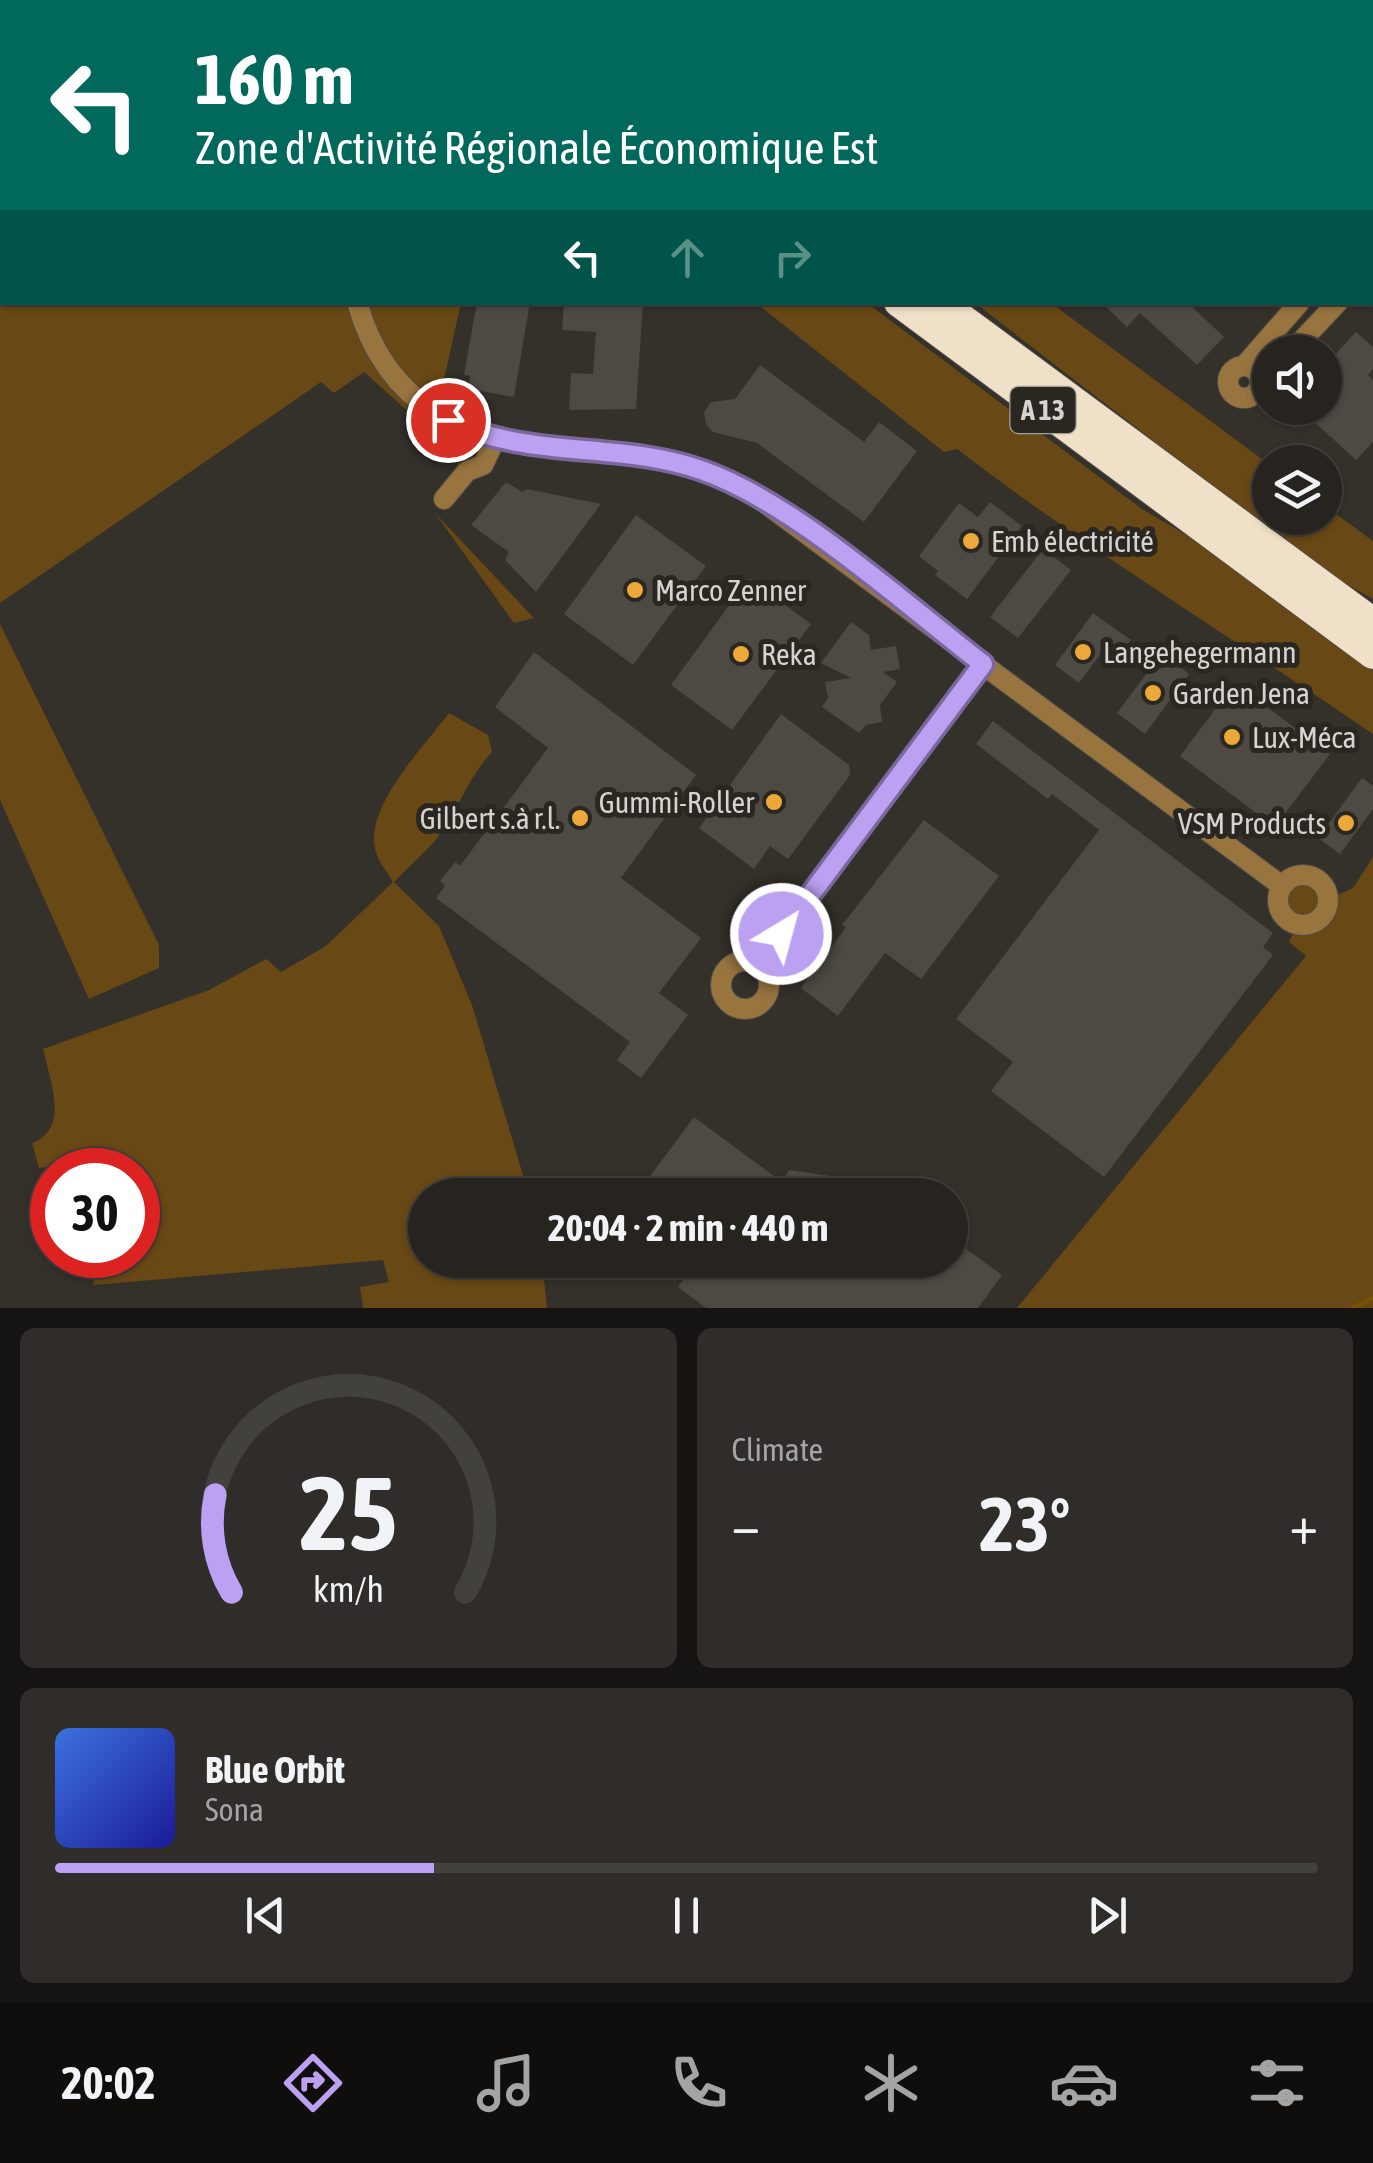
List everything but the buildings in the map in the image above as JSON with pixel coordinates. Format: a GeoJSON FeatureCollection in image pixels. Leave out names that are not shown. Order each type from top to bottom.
{"type":"FeatureCollection","features":[{"type":"Feature","properties":{"kind":"highway","name":"A 13"},"geometry":{"type":"LineString","coordinates":[[903,305],[1373,654]]}},
{"type":"Feature","properties":{"kind":"highway","name":"A 13"},"geometry":{"type":"LineString","coordinates":[[943,305],[1373,623]]}},
{"type":"Feature","properties":{"kind":"street"},"geometry":{"type":"LineString","coordinates":[[359,305],[368,339],[393,379],[428,410],[496,438],[664,459],[750,492],[1282,886]]}},
{"type":"Feature","properties":{"kind":"street"},"geometry":{"type":"LineString","coordinates":[[1252,396],[1244,398],[1233,394],[1228,384],[1230,373],[1244,365],[1297,305]]}},
{"type":"Feature","properties":{"kind":"street"},"geometry":{"type":"LineString","coordinates":[[1307,335],[1335,305]]}},
{"type":"Feature","properties":{"kind":"street"},"geometry":{"type":"LineString","coordinates":[[1244,365],[1252,368]]}},
{"type":"Feature","properties":{"kind":"street"},"geometry":{"type":"LineString","coordinates":[[444,499],[467,471],[483,465],[496,438]]}},
{"type":"Feature","properties":{"kind":"street"},"geometry":{"type":"LineString","coordinates":[[759,964],[983,664]]}},
{"type":"Feature","properties":{"kind":"shaded area"},"geometry":{"type":"Polygon","coordinates":[[[0,305],[461,305],[432,433],[364,372],[334,393],[321,382],[0,603],[0,305]]]}},
{"type":"Feature","properties":{"kind":"shaded area"},"geometry":{"type":"Polygon","coordinates":[[[759,305],[870,305],[1142,509],[1195,540],[1373,671],[1373,734],[1110,559],[957,449],[944,452],[759,305]]]}},
{"type":"Feature","properties":{"kind":"shaded area"},"geometry":{"type":"Polygon","coordinates":[[[978,305],[1054,305],[1252,452],[1252,517],[978,305]]]}},
{"type":"Feature","properties":{"kind":"shaded area"},"geometry":{"type":"Polygon","coordinates":[[[435,513],[534,618],[514,623],[435,513]]]}},
{"type":"Feature","properties":{"kind":"shaded area"},"geometry":{"type":"Polygon","coordinates":[[[1342,518],[1373,541],[1373,599],[1317,567],[1276,535],[1342,535],[1342,518]]]}},
{"type":"Feature","properties":{"kind":"shaded area"},"geometry":{"type":"Polygon","coordinates":[[[0,624],[159,945],[159,968],[89,999],[0,800],[0,624]]]}},
{"type":"Feature","properties":{"kind":"shaded area"},"geometry":{"type":"Polygon","coordinates":[[[449,713],[488,735],[492,752],[438,837],[394,882],[439,926],[472,1005],[524,1178],[408,1178],[408,1278],[544,1278],[547,1308],[363,1308],[360,1287],[389,1282],[383,1260],[94,1285],[93,1278],[160,1278],[160,1148],[33,1148],[32,1143],[44,1136],[54,1115],[43,1049],[209,990],[266,959],[281,972],[326,946],[393,882],[380,862],[374,838],[385,800],[449,713]]]}},
{"type":"Feature","properties":{"kind":"shaded area"},"geometry":{"type":"Polygon","coordinates":[[[1373,857],[1373,1308],[1017,1308],[1306,956],[1289,942],[1297,925],[1279,910],[1278,894],[1287,881],[1309,876],[1323,884],[1329,899],[1353,888],[1373,857]]]}},
{"type":"Feature","properties":{"kind":"waterway"},"geometry":{"type":"LineString","coordinates":[[1352,1308],[1373,1298]]}},
{"type":"Feature","properties":{"kind":"place","name":"Emb électricité"},"geometry":{"type":"Point","coordinates":[971,541]}},
{"type":"Feature","properties":{"kind":"place","name":"Marco Zenner"},"geometry":{"type":"Point","coordinates":[635,590]}},
{"type":"Feature","properties":{"kind":"place","name":"Langehegermann"},"geometry":{"type":"Point","coordinates":[1083,652]}},
{"type":"Feature","properties":{"kind":"place","name":"Reka"},"geometry":{"type":"Point","coordinates":[741,654]}},
{"type":"Feature","properties":{"kind":"place","name":"Garden Jena"},"geometry":{"type":"Point","coordinates":[1153,693]}},
{"type":"Feature","properties":{"kind":"place","name":"Lux-Méca"},"geometry":{"type":"Point","coordinates":[1232,737]}},
{"type":"Feature","properties":{"kind":"place","name":"Gummi-Roller"},"geometry":{"type":"Point","coordinates":[774,802]}},
{"type":"Feature","properties":{"kind":"place","name":"Gilbert s.à r.l."},"geometry":{"type":"Point","coordinates":[580,818]}},
{"type":"Feature","properties":{"kind":"place","name":"VSM Products"},"geometry":{"type":"Point","coordinates":[1346,823]}},
{"type":"Feature","properties":{"kind":"route"},"geometry":{"type":"LineString","coordinates":[[448,420],[511,443],[652,457],[703,470],[750,492],[790,518],[983,664],[781,934]]}}]}
